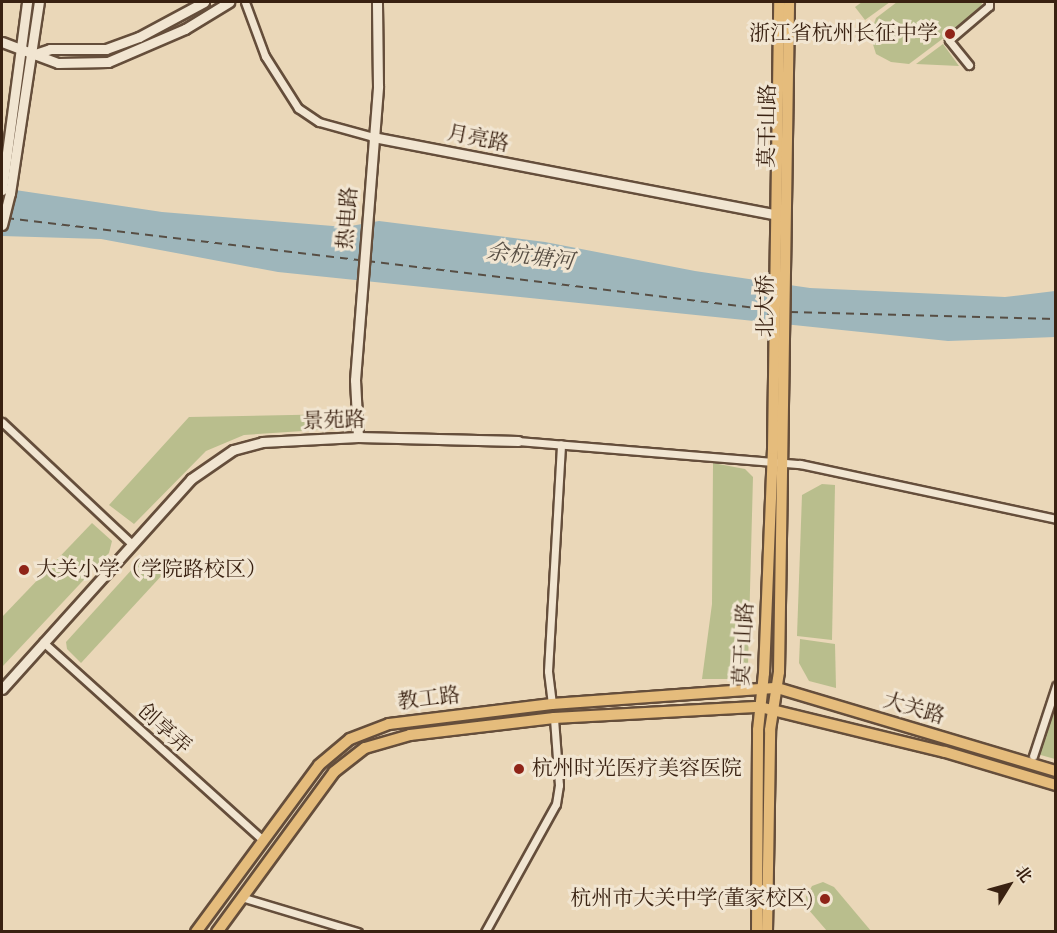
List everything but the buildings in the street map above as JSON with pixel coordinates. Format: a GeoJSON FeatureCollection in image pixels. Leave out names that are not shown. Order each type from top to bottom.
{"type":"FeatureCollection","features":[{"type":"Feature","properties":{"kind":"main road","name":"莫干山路"},"geometry":{"type":"LineString","coordinates":[[779,2],[774,214],[780,251]]}},
{"type":"Feature","properties":{"kind":"main road","name":"莫干山路"},"geometry":{"type":"LineString","coordinates":[[780,251],[789,2]]}},
{"type":"Feature","properties":{"kind":"main road","name":"北大桥"},"geometry":{"type":"LineString","coordinates":[[774,359],[780,251]]}},
{"type":"Feature","properties":{"kind":"main road","name":"北大桥"},"geometry":{"type":"LineString","coordinates":[[780,251],[786,361]]}},
{"type":"Feature","properties":{"kind":"main road","name":"莫干山路"},"geometry":{"type":"LineString","coordinates":[[767,932],[770,730],[777,688],[777,463],[774,359]]}},
{"type":"Feature","properties":{"kind":"main road","name":"莫干山路"},"geometry":{"type":"LineString","coordinates":[[757,932],[760,707],[786,361]]}},
{"type":"Feature","properties":{"kind":"main road","name":"大关路"},"geometry":{"type":"LineString","coordinates":[[762,690],[777,688],[1056,771]]}},
{"type":"Feature","properties":{"kind":"main road","name":"教工路"},"geometry":{"type":"LineString","coordinates":[[196,932],[319,765],[365,731],[389,724],[552,704],[762,690]]}},
{"type":"Feature","properties":{"kind":"main road","name":"教工路"},"geometry":{"type":"LineString","coordinates":[[217,932],[334,772],[365,748],[410,735],[554,718],[760,707]]}},
{"type":"Feature","properties":{"kind":"main road","name":"大关路"},"geometry":{"type":"LineString","coordinates":[[760,707],[775,708],[945,752],[1056,785]]}},
{"type":"Feature","properties":{"kind":"street"},"geometry":{"type":"LineString","coordinates":[[2,190],[12,154],[18,51],[27,2]]}},
{"type":"Feature","properties":{"kind":"street"},"geometry":{"type":"LineString","coordinates":[[2,225],[39,2]]}},
{"type":"Feature","properties":{"kind":"street"},"geometry":{"type":"LineString","coordinates":[[32,55],[50,49],[106,49],[139,37],[204,2]]}},
{"type":"Feature","properties":{"kind":"street"},"geometry":{"type":"LineString","coordinates":[[2,42],[18,51],[58,63],[108,62],[185,29],[229,2]]}},
{"type":"Feature","properties":{"kind":"street","name":"月亮路"},"geometry":{"type":"LineString","coordinates":[[245,2],[265,56],[298,108],[319,122],[373,137],[774,214]]}},
{"type":"Feature","properties":{"kind":"street","name":"热电路"},"geometry":{"type":"LineString","coordinates":[[358,437],[355,380],[366,210],[378,86],[377,2]]}},
{"type":"Feature","properties":{"kind":"street"},"geometry":{"type":"LineString","coordinates":[[969,65],[949,39],[989,6],[989,2]]}},
{"type":"Feature","properties":{"kind":"street"},"geometry":{"type":"LineString","coordinates":[[2,422],[131,543]]}},
{"type":"Feature","properties":{"kind":"street","name":"景苑路"},"geometry":{"type":"LineString","coordinates":[[2,689],[191,479],[233,450],[262,442],[358,437],[518,441],[777,463],[1056,519]]}},
{"type":"Feature","properties":{"kind":"street"},"geometry":{"type":"LineString","coordinates":[[552,704],[548,670],[561,444]]}},
{"type":"Feature","properties":{"kind":"street","name":"创享弄"},"geometry":{"type":"LineString","coordinates":[[43,642],[262,840]]}},
{"type":"Feature","properties":{"kind":"street"},"geometry":{"type":"LineString","coordinates":[[1033,756],[1056,686]]}},
{"type":"Feature","properties":{"kind":"street"},"geometry":{"type":"LineString","coordinates":[[485,932],[556,804],[559,785],[554,718]]}},
{"type":"Feature","properties":{"kind":"street"},"geometry":{"type":"LineString","coordinates":[[241,897],[358,932]]}},
{"type":"Feature","properties":{"kind":"green space"},"geometry":{"type":"Polygon","coordinates":[[[862,2],[890,2],[865,20],[855,7],[862,2]]]}},
{"type":"Feature","properties":{"kind":"green space"},"geometry":{"type":"Polygon","coordinates":[[[897,2],[982,2],[981,10],[909,64],[891,62],[876,54],[870,35],[876,18],[897,2]]]}},
{"type":"Feature","properties":{"kind":"green space"},"geometry":{"type":"Polygon","coordinates":[[[943,44],[959,66],[916,64],[943,44]]]}},
{"type":"Feature","properties":{"kind":"green space"},"geometry":{"type":"Polygon","coordinates":[[[341,414],[341,422],[333,429],[244,435],[206,451],[134,524],[109,505],[189,417],[341,414]]]}},
{"type":"Feature","properties":{"kind":"green space"},"geometry":{"type":"Polygon","coordinates":[[[713,463],[745,469],[753,477],[748,666],[737,678],[729,679],[702,679],[712,604],[713,463]]]}},
{"type":"Feature","properties":{"kind":"green space"},"geometry":{"type":"Polygon","coordinates":[[[822,484],[835,485],[832,640],[797,636],[802,495],[822,484]]]}},
{"type":"Feature","properties":{"kind":"green space"},"geometry":{"type":"Polygon","coordinates":[[[92,523],[112,541],[109,553],[2,667],[2,617],[92,523]]]}},
{"type":"Feature","properties":{"kind":"green space"},"geometry":{"type":"Polygon","coordinates":[[[145,555],[164,573],[81,663],[67,649],[66,642],[145,555]]]}},
{"type":"Feature","properties":{"kind":"green space"},"geometry":{"type":"Polygon","coordinates":[[[800,639],[835,644],[836,688],[809,681],[799,663],[800,639]]]}},
{"type":"Feature","properties":{"kind":"green space"},"geometry":{"type":"Polygon","coordinates":[[[1055,711],[1055,759],[1037,754],[1055,711]]]}},
{"type":"Feature","properties":{"kind":"green space"},"geometry":{"type":"Polygon","coordinates":[[[823,882],[834,887],[871,931],[827,931],[808,909],[806,897],[812,886],[823,882]]]}},
{"type":"Feature","properties":{"kind":"water","name":"余杭塘河"},"geometry":{"type":"Polygon","coordinates":[[[2,188],[162,212],[345,227],[379,221],[545,242],[695,271],[810,288],[1005,297],[1055,291],[1055,337],[948,341],[278,272],[101,239],[2,236],[2,188]]]}},
{"type":"Feature","properties":{"kind":"ferry route"},"geometry":{"type":"LineString","coordinates":[[6,218],[359,260]]}},
{"type":"Feature","properties":{"kind":"ferry route"},"geometry":{"type":"LineString","coordinates":[[367,261],[770,310]]}},
{"type":"Feature","properties":{"kind":"ferry route"},"geometry":{"type":"LineString","coordinates":[[790,312],[1056,319]]}},
{"type":"Feature","properties":{"kind":"place","name":"浙江省杭州长征中学"},"geometry":{"type":"Point","coordinates":[950,34]}},
{"type":"Feature","properties":{"kind":"place","name":"大关小学（学院路校区）"},"geometry":{"type":"Point","coordinates":[24,570]}},
{"type":"Feature","properties":{"kind":"place","name":"杭州时光医疗美容医院"},"geometry":{"type":"Point","coordinates":[519,769]}},
{"type":"Feature","properties":{"kind":"place","name":"杭州市大关中学(董家校区)"},"geometry":{"type":"Point","coordinates":[825,899]}}]}
